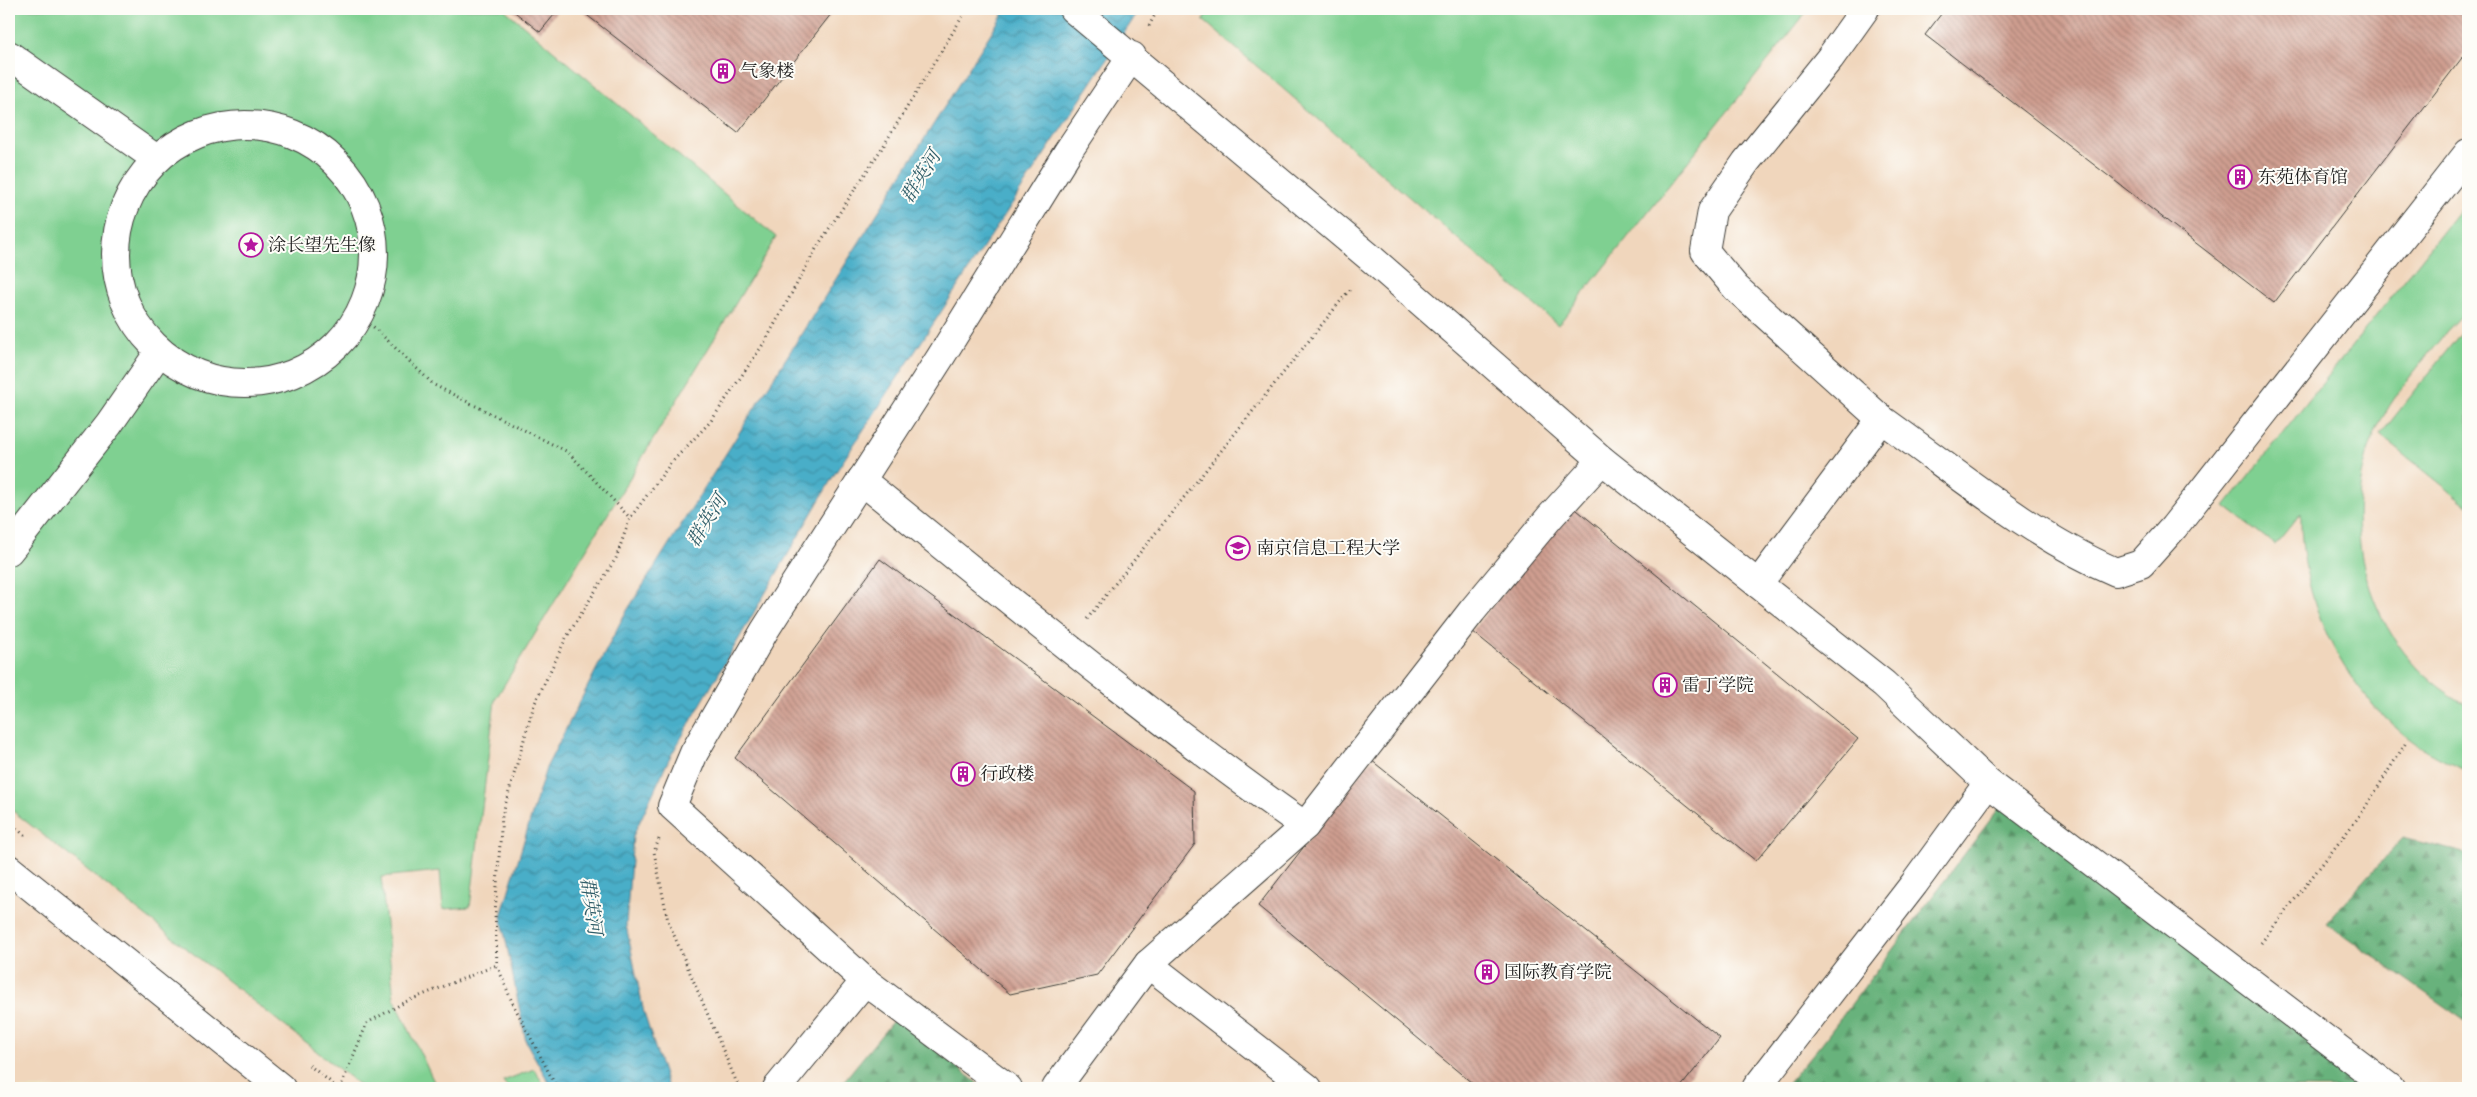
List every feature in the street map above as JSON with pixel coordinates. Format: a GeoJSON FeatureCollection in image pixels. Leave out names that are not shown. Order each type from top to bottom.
{"type":"FeatureCollection","features":[{"type":"Feature","properties":{"kind":"lane"},"geometry":{"type":"LineString","coordinates":[[1073,9],[1132,56],[1373,260],[1602,460],[1884,684],[1988,783],[2390,1088]]}},
{"type":"Feature","properties":{"kind":"lane"},"geometry":{"type":"LineString","coordinates":[[1865,9],[1830,58],[1746,162],[1712,211],[1705,252],[1736,288],[1881,418],[2021,519],[2080,556],[2116,572],[2141,564],[2174,527],[2468,153]]}},
{"type":"Feature","properties":{"kind":"lane"},"geometry":{"type":"LineString","coordinates":[[9,55],[155,158]]}},
{"type":"Feature","properties":{"kind":"lane"},"geometry":{"type":"LineString","coordinates":[[1008,1088],[865,981],[672,806],[694,753],[765,630],[1067,152],[1132,56]]}},
{"type":"Feature","properties":{"kind":"lane"},"geometry":{"type":"LineString","coordinates":[[256,123],[309,140],[350,175],[373,225],[374,280],[352,330],[313,367],[261,384],[207,379],[159,352],[126,309],[114,256],[124,202],[155,158],[202,130],[256,123]]}},
{"type":"Feature","properties":{"kind":"lane"},"geometry":{"type":"LineString","coordinates":[[9,551],[109,424],[159,352]]}},
{"type":"Feature","properties":{"kind":"lane"},"geometry":{"type":"LineString","coordinates":[[1758,584],[1881,418]]}},
{"type":"Feature","properties":{"kind":"lane"},"geometry":{"type":"LineString","coordinates":[[1056,1088],[1148,964],[1305,826],[1472,611],[1550,517],[1602,460]]}},
{"type":"Feature","properties":{"kind":"lane"},"geometry":{"type":"LineString","coordinates":[[861,480],[1033,618],[1065,647],[1226,770],[1305,826]]}},
{"type":"Feature","properties":{"kind":"lane"},"geometry":{"type":"LineString","coordinates":[[1756,1088],[1914,884],[1988,783]]}},
{"type":"Feature","properties":{"kind":"lane"},"geometry":{"type":"LineString","coordinates":[[9,869],[281,1088]]}},
{"type":"Feature","properties":{"kind":"lane"},"geometry":{"type":"LineString","coordinates":[[1148,964],[1308,1088]]}},
{"type":"Feature","properties":{"kind":"lane"},"geometry":{"type":"LineString","coordinates":[[777,1088],[865,981]]}},
{"type":"Feature","properties":{"kind":"path"},"geometry":{"type":"LineString","coordinates":[[557,1088],[512,1002],[497,965],[495,913],[502,816],[516,763],[538,696],[566,638],[616,558],[630,518],[671,463],[711,421],[766,340],[817,247],[884,145],[967,9]]}},
{"type":"Feature","properties":{"kind":"path"},"geometry":{"type":"LineString","coordinates":[[1065,647],[1373,260]]}},
{"type":"Feature","properties":{"kind":"path"},"geometry":{"type":"LineString","coordinates":[[359,313],[434,385],[568,452],[630,518]]}},
{"type":"Feature","properties":{"kind":"path"},"geometry":{"type":"LineString","coordinates":[[2262,943],[2361,814],[2407,741]]}},
{"type":"Feature","properties":{"kind":"path"},"geometry":{"type":"LineString","coordinates":[[672,806],[654,852],[668,921],[740,1088]]}},
{"type":"Feature","properties":{"kind":"path"},"geometry":{"type":"LineString","coordinates":[[340,1088],[367,1023],[405,1002],[497,965]]}},
{"type":"Feature","properties":{"kind":"shaded area","name":"南京信息工程大学"},"geometry":{"type":"Polygon","coordinates":[[[9,9],[2468,9],[2468,1088],[9,1088],[9,9]]]}},
{"type":"Feature","properties":{"kind":"green space"},"geometry":{"type":"Polygon","coordinates":[[[9,9],[504,9],[776,237],[495,700],[470,907],[443,909],[440,871],[381,877],[394,998],[437,1088],[363,1088],[9,808],[9,9]]]}},
{"type":"Feature","properties":{"kind":"green space"},"geometry":{"type":"Polygon","coordinates":[[[1210,9],[1809,9],[1558,325],[1203,20],[1210,9]]]}},
{"type":"Feature","properties":{"kind":"green space"},"geometry":{"type":"Polygon","coordinates":[[[2468,200],[2468,305],[2405,384],[2383,417],[2367,455],[2359,496],[2359,538],[2367,579],[2382,617],[2404,652],[2433,682],[2468,705],[2468,771],[2431,753],[2398,730],[2369,701],[2345,668],[2326,632],[2312,593],[2303,553],[2301,513],[2275,545],[2225,506],[2468,200]]]}},
{"type":"Feature","properties":{"kind":"green space"},"geometry":{"type":"Polygon","coordinates":[[[2468,324],[2468,506],[2380,435],[2468,324]]]}},
{"type":"Feature","properties":{"kind":"green space"},"geometry":{"type":"Polygon","coordinates":[[[2015,787],[2390,1088],[1784,1088],[1822,1043],[2015,787]]]}},
{"type":"Feature","properties":{"kind":"green space"},"geometry":{"type":"Polygon","coordinates":[[[2403,838],[2468,854],[2468,1023],[2326,923],[2403,838]]]}},
{"type":"Feature","properties":{"kind":"green space"},"geometry":{"type":"Polygon","coordinates":[[[896,1017],[983,1088],[838,1088],[896,1017]]]}},
{"type":"Feature","properties":{"kind":"green space"},"geometry":{"type":"Polygon","coordinates":[[[534,1069],[546,1088],[508,1088],[503,1081],[534,1069]]]}},
{"type":"Feature","properties":{"kind":"water","name":"群英河"},"geometry":{"type":"Polygon","coordinates":[[[1006,9],[1140,9],[834,475],[669,759],[633,836],[626,925],[644,1013],[668,1088],[552,1088],[526,1042],[501,916],[546,768],[623,617],[1006,9]]]}},
{"type":"Feature","properties":{"kind":"building"},"geometry":{"type":"Polygon","coordinates":[[[511,9],[559,9],[540,32],[511,9]]]}},
{"type":"Feature","properties":{"kind":"building","name":"气象楼"},"geometry":{"type":"Polygon","coordinates":[[[579,9],[835,9],[738,133],[579,9]]]}},
{"type":"Feature","properties":{"kind":"building","name":"东苑体育馆"},"geometry":{"type":"Polygon","coordinates":[[[1945,9],[2468,9],[2468,50],[2274,303],[1925,35],[1945,9]]]}},
{"type":"Feature","properties":{"kind":"building","name":"雷丁学院"},"geometry":{"type":"Polygon","coordinates":[[[1572,506],[1858,739],[1756,861],[1472,631],[1572,506]]]}},
{"type":"Feature","properties":{"kind":"building","name":"行政楼"},"geometry":{"type":"Polygon","coordinates":[[[880,559],[1194,791],[1195,844],[1097,975],[1010,994],[735,758],[880,559]]]}},
{"type":"Feature","properties":{"kind":"building","name":"国际教育学院"},"geometry":{"type":"Polygon","coordinates":[[[1371,760],[1720,1038],[1680,1088],[1478,1088],[1258,906],[1371,760]]]}},
{"type":"Feature","properties":{"kind":"place","name":"气象楼"},"geometry":{"type":"Point","coordinates":[723,71]}},
{"type":"Feature","properties":{"kind":"place","name":"东苑体育馆"},"geometry":{"type":"Point","coordinates":[2240,177]}},
{"type":"Feature","properties":{"kind":"place","name":"涂长望先生像"},"geometry":{"type":"Point","coordinates":[251,245]}},
{"type":"Feature","properties":{"kind":"place","name":"南京信息工程大学"},"geometry":{"type":"Point","coordinates":[1238,548]}},
{"type":"Feature","properties":{"kind":"place","name":"雷丁学院"},"geometry":{"type":"Point","coordinates":[1665,685]}},
{"type":"Feature","properties":{"kind":"place","name":"行政楼"},"geometry":{"type":"Point","coordinates":[963,774]}},
{"type":"Feature","properties":{"kind":"place","name":"国际教育学院"},"geometry":{"type":"Point","coordinates":[1487,972]}}]}
